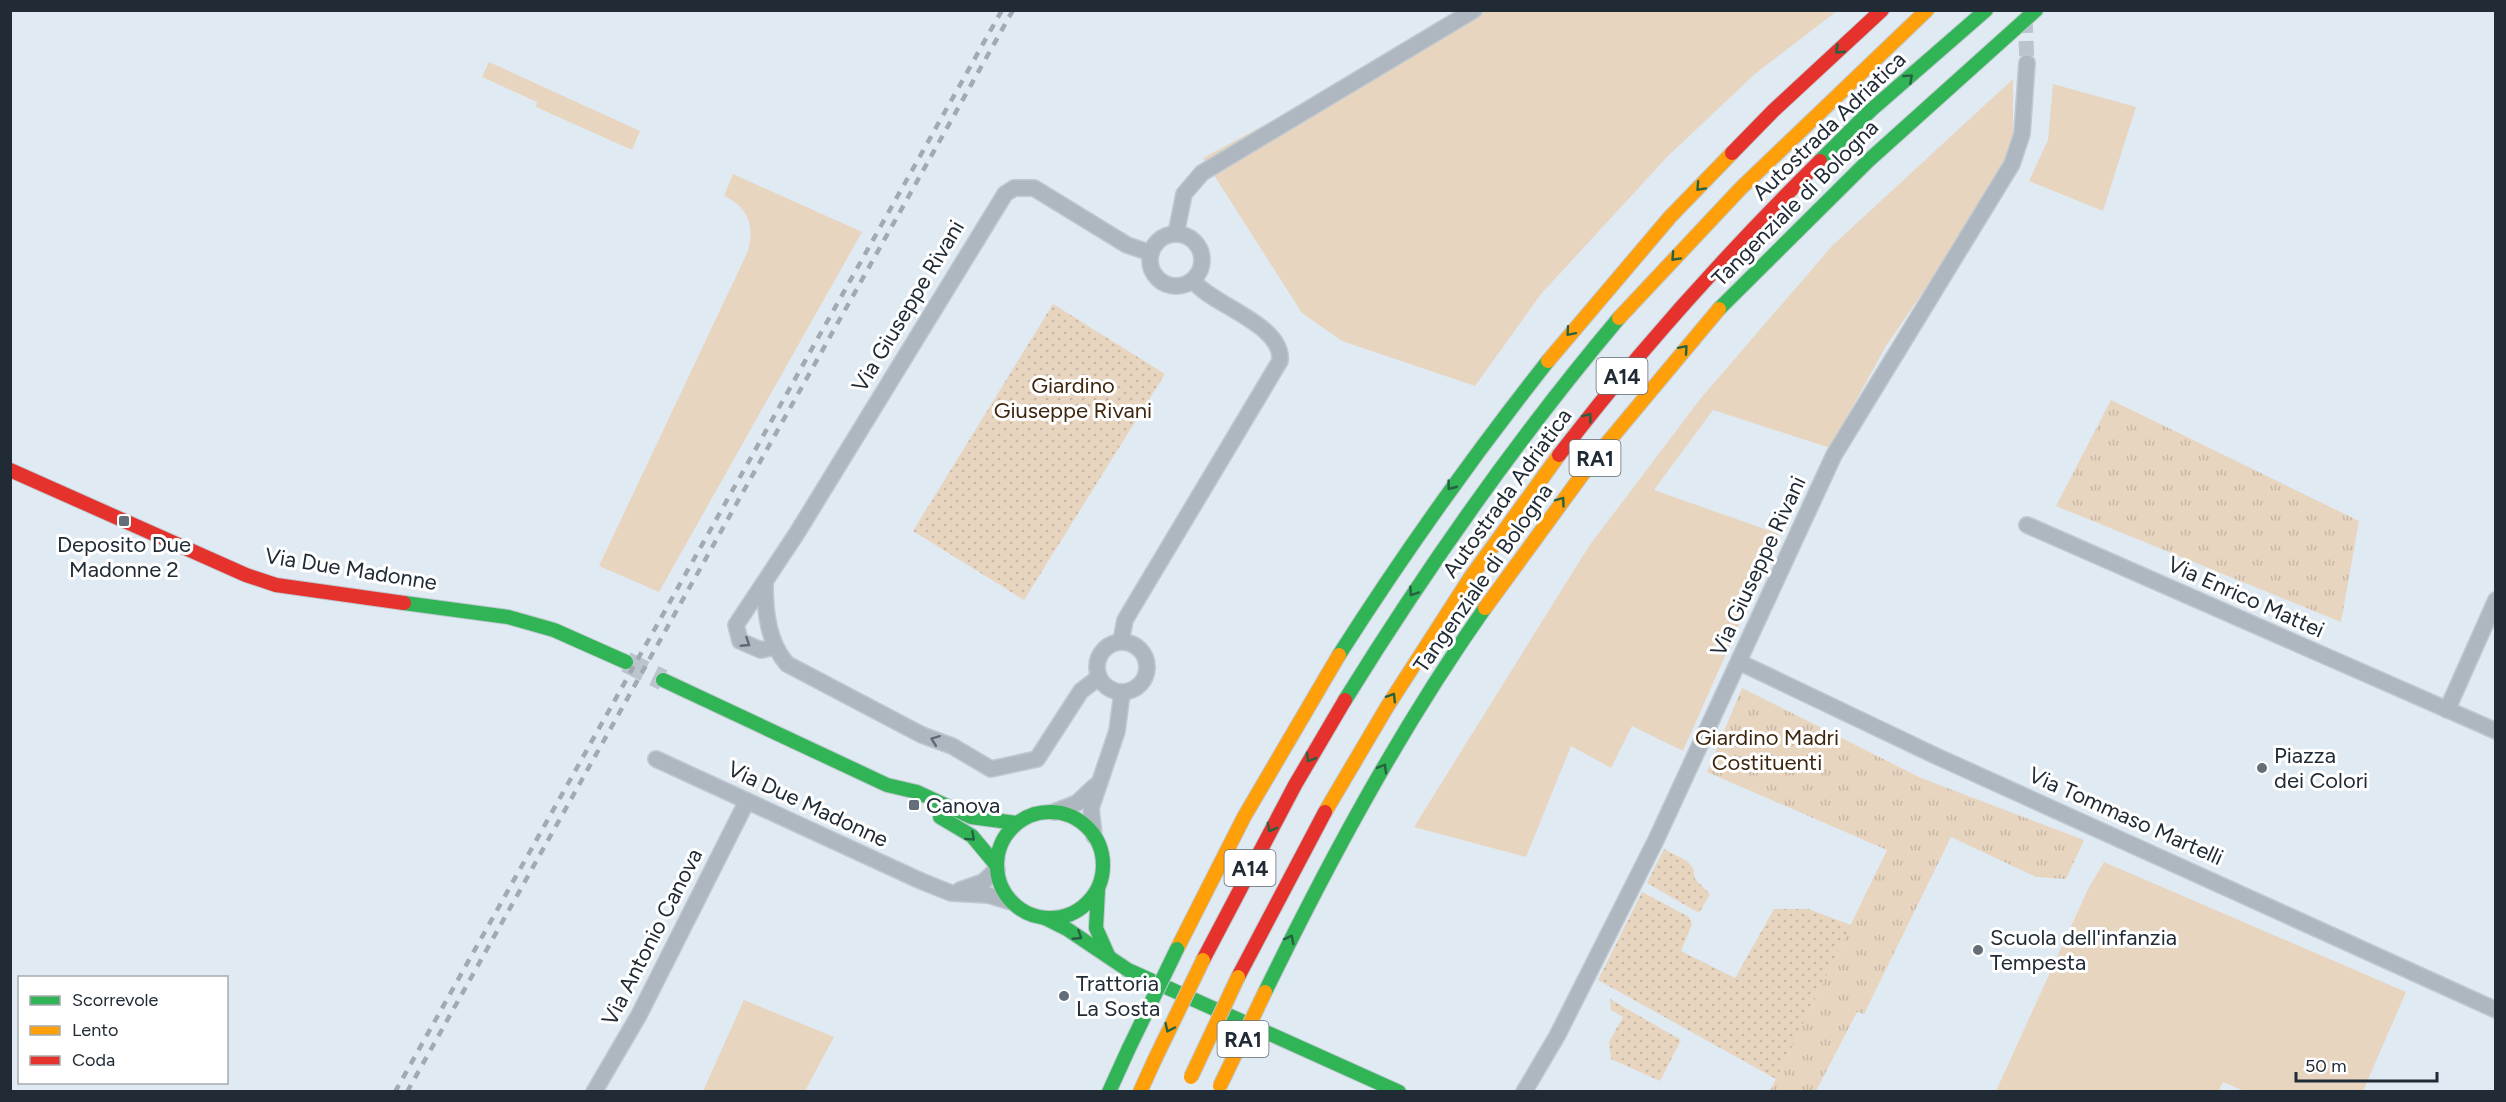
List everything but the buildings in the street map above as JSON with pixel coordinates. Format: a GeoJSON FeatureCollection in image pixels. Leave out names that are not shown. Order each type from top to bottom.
{"type":"FeatureCollection","features":[{"type":"Feature","properties":{"kind":"main road"},"geometry":{"type":"LineString","coordinates":[[1109,1092],[1237,828],[1298,720],[1388,574],[1452,483],[1565,338],[1663,225],[1751,135],[1882,10]]}},
{"type":"Feature","properties":{"kind":"main road","name":"Autostrada Adriatica"},"geometry":{"type":"LineString","coordinates":[[1140,1092],[1203,960],[1299,777],[1347,693],[1456,529],[1526,434],[1635,300],[1768,159],[1927,10]]}},
{"type":"Feature","properties":{"kind":"main road","name":"Autostrada Adriatica"},"geometry":{"type":"LineString","coordinates":[[1184,1092],[1238,977],[1330,802],[1446,611],[1551,465],[1659,332],[1797,183],[1873,110],[1986,10]]}},
{"type":"Feature","properties":{"kind":"main road","name":"Tangenziale di Bologna"},"geometry":{"type":"LineString","coordinates":[[1219,1089],[1317,886],[1389,757],[1449,661],[1522,553],[1592,461],[1729,297],[1843,183],[1874,166],[2041,15]]}},
{"type":"Feature","properties":{"kind":"main road","name":"Via Due Madonne"},"geometry":{"type":"LineString","coordinates":[[10,470],[246,575],[276,585],[508,617],[554,630],[626,662]]}},
{"type":"Feature","properties":{"kind":"main road","name":"Via Due Madonne"},"geometry":{"type":"LineString","coordinates":[[663,680],[887,784],[904,785],[977,819],[1016,823]]}},
{"type":"Feature","properties":{"kind":"main road","name":"Via Due Madonne"},"geometry":{"type":"LineString","coordinates":[[887,784],[897,796],[966,831],[997,867]]}},
{"type":"Feature","properties":{"kind":"main road"},"geometry":{"type":"LineString","coordinates":[[1109,957],[1102,948],[1096,928],[1102,857],[1094,836],[1081,822],[1054,812],[1040,812],[1016,823],[1001,842],[997,867],[999,883],[1011,902],[1022,911],[1045,918],[1138,975],[1399,1092]]}},
{"type":"Feature","properties":{"kind":"main road"},"geometry":{"type":"LineString","coordinates":[[1045,918],[1077,911],[1086,906],[1098,890]]}},
{"type":"Feature","properties":{"kind":"street"},"geometry":{"type":"LineString","coordinates":[[1176,234],[1184,194],[1202,173],[1474,10]]}},
{"type":"Feature","properties":{"kind":"street","name":"Via Giuseppe Rivani"},"geometry":{"type":"LineString","coordinates":[[1524,1092],[1557,1036],[1645,861],[1834,455],[2012,164],[2022,134],[2027,63]]}},
{"type":"Feature","properties":{"kind":"street","name":"Via Giuseppe Rivani"},"geometry":{"type":"LineString","coordinates":[[774,646],[761,650],[754,649],[740,641],[736,625],[765,584],[1005,194],[1014,188],[1034,188],[1127,245],[1151,253]]}},
{"type":"Feature","properties":{"kind":"street"},"geometry":{"type":"LineString","coordinates":[[1176,234],[1189,237],[1201,251],[1201,267],[1193,281],[1176,286],[1161,281],[1151,269],[1151,253],[1159,240],[1176,234]]}},
{"type":"Feature","properties":{"kind":"street"},"geometry":{"type":"LineString","coordinates":[[1121,641],[1125,620],[1280,361],[1280,349],[1271,334],[1205,292],[1193,281]]}},
{"type":"Feature","properties":{"kind":"street","name":"Via Enrico Mattei"},"geometry":{"type":"LineString","coordinates":[[2027,525],[2496,731]]}},
{"type":"Feature","properties":{"kind":"street"},"geometry":{"type":"LineString","coordinates":[[765,584],[765,603],[774,646],[787,664],[922,735],[952,746],[986,767],[994,769],[1037,759],[1081,691],[1098,678]]}},
{"type":"Feature","properties":{"kind":"street"},"geometry":{"type":"LineString","coordinates":[[2447,710],[2496,600]]}},
{"type":"Feature","properties":{"kind":"street"},"geometry":{"type":"LineString","coordinates":[[1121,641],[1138,647],[1144,654],[1147,671],[1139,686],[1122,693],[1107,688],[1098,678],[1096,667],[1101,652],[1113,643],[1121,641]]}},
{"type":"Feature","properties":{"kind":"street","name":"Via Tommaso Martelli"},"geometry":{"type":"LineString","coordinates":[[1739,662],[1936,756],[2104,830],[2496,1010]]}},
{"type":"Feature","properties":{"kind":"street"},"geometry":{"type":"LineString","coordinates":[[1094,836],[1091,808],[1117,731],[1122,693]]}},
{"type":"Feature","properties":{"kind":"street","name":"Via Due Madonne"},"geometry":{"type":"LineString","coordinates":[[656,759],[942,889],[959,894],[988,895],[1011,902]]}},
{"type":"Feature","properties":{"kind":"street"},"geometry":{"type":"LineString","coordinates":[[1054,812],[1077,803],[1099,781]]}},
{"type":"Feature","properties":{"kind":"street","name":"Via Antonio Canova"},"geometry":{"type":"LineString","coordinates":[[594,1092],[639,1015],[747,801]]}},
{"type":"Feature","properties":{"kind":"street","name":"Via Due Madonne"},"geometry":{"type":"LineString","coordinates":[[942,889],[972,887],[983,882],[997,867]]}},
{"type":"Feature","properties":{"kind":"green space"},"geometry":{"type":"Polygon","coordinates":[[[1475,11],[1837,11],[1756,73],[1668,156],[1541,294],[1475,386],[1342,341],[1302,313],[1203,158],[1475,11]]]}},
{"type":"Feature","properties":{"kind":"green space"},"geometry":{"type":"Polygon","coordinates":[[[489,62],[640,131],[632,150],[536,107],[537,102],[482,77],[489,62]]]}},
{"type":"Feature","properties":{"kind":"green space"},"geometry":{"type":"Polygon","coordinates":[[[2013,79],[2013,141],[2000,172],[1983,204],[1886,346],[1830,448],[1713,410],[1654,490],[1779,534],[1683,751],[1632,726],[1611,768],[1571,746],[1526,857],[1414,827],[1589,546],[1701,398],[1832,246],[2013,79]]]}},
{"type":"Feature","properties":{"kind":"green space"},"geometry":{"type":"Polygon","coordinates":[[[2053,84],[2136,107],[2103,211],[2029,181],[2048,140],[2053,84]]]}},
{"type":"Feature","properties":{"kind":"green space"},"geometry":{"type":"Polygon","coordinates":[[[733,174],[862,232],[659,592],[599,566],[748,251],[751,233],[748,218],[739,206],[724,196],[733,174]]]}},
{"type":"Feature","properties":{"kind":"green space","name":"Giardino Giuseppe Rivani"},"geometry":{"type":"Polygon","coordinates":[[[1053,304],[1165,374],[1024,600],[913,531],[1053,304]]]}},
{"type":"Feature","properties":{"kind":"green space"},"geometry":{"type":"Polygon","coordinates":[[[2111,400],[2359,521],[2341,622],[2056,506],[2111,400]]]}},
{"type":"Feature","properties":{"kind":"green space","name":"Giardino Madri Costituenti"},"geometry":{"type":"Polygon","coordinates":[[[1742,688],[1921,778],[2084,840],[2066,879],[2036,877],[1951,837],[1864,1014],[1857,1012],[1816,1091],[1770,1091],[1887,850],[1707,772],[1742,688]]]}},
{"type":"Feature","properties":{"kind":"green space"},"geometry":{"type":"Polygon","coordinates":[[[1664,849],[1687,861],[1693,868],[1695,879],[1710,894],[1699,913],[1647,883],[1664,849]]]}},
{"type":"Feature","properties":{"kind":"green space"},"geometry":{"type":"Polygon","coordinates":[[[2104,862],[2406,992],[2363,1091],[2244,1091],[2223,1082],[2218,1092],[1996,1091],[2088,889],[2104,862]]]}},
{"type":"Feature","properties":{"kind":"green space"},"geometry":{"type":"Polygon","coordinates":[[[1642,892],[1689,917],[1692,924],[1681,951],[1735,978],[1774,909],[1808,909],[1851,925],[1776,1079],[1598,980],[1642,892]]]}},
{"type":"Feature","properties":{"kind":"green space"},"geometry":{"type":"Polygon","coordinates":[[[1610,999],[1681,1040],[1660,1081],[1611,1059],[1609,1042],[1623,1017],[1611,1010],[1610,999]]]}},
{"type":"Feature","properties":{"kind":"green space"},"geometry":{"type":"Polygon","coordinates":[[[744,1000],[834,1037],[805,1091],[703,1091],[744,1000]]]}},
{"type":"Feature","properties":{"kind":"tunnel"},"geometry":{"type":"LineString","coordinates":[[2025,18],[2027,63]]}},
{"type":"Feature","properties":{"kind":"tunnel"},"geometry":{"type":"LineString","coordinates":[[626,662],[663,680]]}},
{"type":"Feature","properties":{"kind":"railway"},"geometry":{"type":"LineString","coordinates":[[395,1092],[1002,10]]}},
{"type":"Feature","properties":{"kind":"railway"},"geometry":{"type":"LineString","coordinates":[[407,1092],[1013,10]]}},
{"type":"Feature","properties":{"kind":"traffic: fast"},"geometry":{"type":"LineString","coordinates":[[1820,161],[1870,111],[1986,10]]}},
{"type":"Feature","properties":{"kind":"traffic: fast"},"geometry":{"type":"LineString","coordinates":[[1719,309],[1868,161],[2036,10]]}},
{"type":"Feature","properties":{"kind":"traffic: fast"},"geometry":{"type":"LineString","coordinates":[[1345,700],[1408,601],[1475,504],[1545,410],[1619,318]]}},
{"type":"Feature","properties":{"kind":"traffic: fast"},"geometry":{"type":"LineString","coordinates":[[1339,655],[1440,505],[1548,361]]}},
{"type":"Feature","properties":{"kind":"traffic: fast"},"geometry":{"type":"LineString","coordinates":[[404,603],[508,617],[554,630],[626,662]]}},
{"type":"Feature","properties":{"kind":"traffic: fast"},"geometry":{"type":"LineString","coordinates":[[1265,992],[1341,844],[1395,748],[1485,608]]}},
{"type":"Feature","properties":{"kind":"traffic: fast"},"geometry":{"type":"LineString","coordinates":[[663,680],[887,785],[917,792],[971,817],[1016,823]]}},
{"type":"Feature","properties":{"kind":"traffic: fast"},"geometry":{"type":"LineString","coordinates":[[1050,812],[1070,816],[1088,827],[1099,845],[1103,865],[1099,885],[1088,903],[1070,914],[1050,918],[1030,914],[1012,903],[1001,885],[997,865],[1001,845],[1012,827],[1030,816],[1050,812]]}},
{"type":"Feature","properties":{"kind":"traffic: fast"},"geometry":{"type":"LineString","coordinates":[[940,817],[972,836],[997,866]]}},
{"type":"Feature","properties":{"kind":"traffic: fast"},"geometry":{"type":"LineString","coordinates":[[1098,890],[1096,928],[1108,955]]}},
{"type":"Feature","properties":{"kind":"traffic: fast"},"geometry":{"type":"LineString","coordinates":[[1045,918],[1067,929],[1128,970],[1399,1092]]}},
{"type":"Feature","properties":{"kind":"traffic: fast"},"geometry":{"type":"LineString","coordinates":[[1129,1048],[1177,949]]}},
{"type":"Feature","properties":{"kind":"traffic: fast"},"geometry":{"type":"LineString","coordinates":[[1109,1092],[1129,1048]]}},
{"type":"Feature","properties":{"kind":"traffic: slow"},"geometry":{"type":"LineString","coordinates":[[1619,318],[1741,188],[1927,10]]}},
{"type":"Feature","properties":{"kind":"traffic: slow"},"geometry":{"type":"LineString","coordinates":[[1548,361],[1670,217],[1732,153]]}},
{"type":"Feature","properties":{"kind":"traffic: slow"},"geometry":{"type":"LineString","coordinates":[[1485,608],[1593,460],[1719,309]]}},
{"type":"Feature","properties":{"kind":"traffic: slow"},"geometry":{"type":"LineString","coordinates":[[1325,812],[1387,707],[1470,578],[1559,455]]}},
{"type":"Feature","properties":{"kind":"traffic: slow"},"geometry":{"type":"LineString","coordinates":[[1177,949],[1244,817],[1339,655]]}},
{"type":"Feature","properties":{"kind":"traffic: slow"},"geometry":{"type":"LineString","coordinates":[[1155,1059],[1203,960]]}},
{"type":"Feature","properties":{"kind":"traffic: slow"},"geometry":{"type":"LineString","coordinates":[[1191,1077],[1238,977]]}},
{"type":"Feature","properties":{"kind":"traffic: slow"},"geometry":{"type":"LineString","coordinates":[[1220,1086],[1265,992]]}},
{"type":"Feature","properties":{"kind":"traffic: slow"},"geometry":{"type":"LineString","coordinates":[[1140,1092],[1155,1059]]}},
{"type":"Feature","properties":{"kind":"traffic: jam"},"geometry":{"type":"LineString","coordinates":[[1732,153],[1773,111],[1882,10]]}},
{"type":"Feature","properties":{"kind":"traffic: jam"},"geometry":{"type":"LineString","coordinates":[[1559,455],[1620,378],[1685,304],[1751,231],[1820,161]]}},
{"type":"Feature","properties":{"kind":"traffic: jam"},"geometry":{"type":"LineString","coordinates":[[10,470],[246,575],[276,585],[404,603]]}},
{"type":"Feature","properties":{"kind":"traffic: jam"},"geometry":{"type":"LineString","coordinates":[[1203,960],[1295,785],[1345,700]]}},
{"type":"Feature","properties":{"kind":"traffic: jam"},"geometry":{"type":"LineString","coordinates":[[1238,977],[1325,812]]}},
{"type":"Feature","properties":{"kind":"place","name":"Deposito Due Madonne 2"},"geometry":{"type":"Point","coordinates":[124,521]}},
{"type":"Feature","properties":{"kind":"place","name":"Piazza dei Colori"},"geometry":{"type":"Point","coordinates":[2262,768]}},
{"type":"Feature","properties":{"kind":"place","name":"Canova"},"geometry":{"type":"Point","coordinates":[914,805]}},
{"type":"Feature","properties":{"kind":"place","name":"Scuola dell'infanzia Tempesta"},"geometry":{"type":"Point","coordinates":[1978,950]}},
{"type":"Feature","properties":{"kind":"place","name":"Trattoria La Sosta"},"geometry":{"type":"Point","coordinates":[1064,996]}}]}
